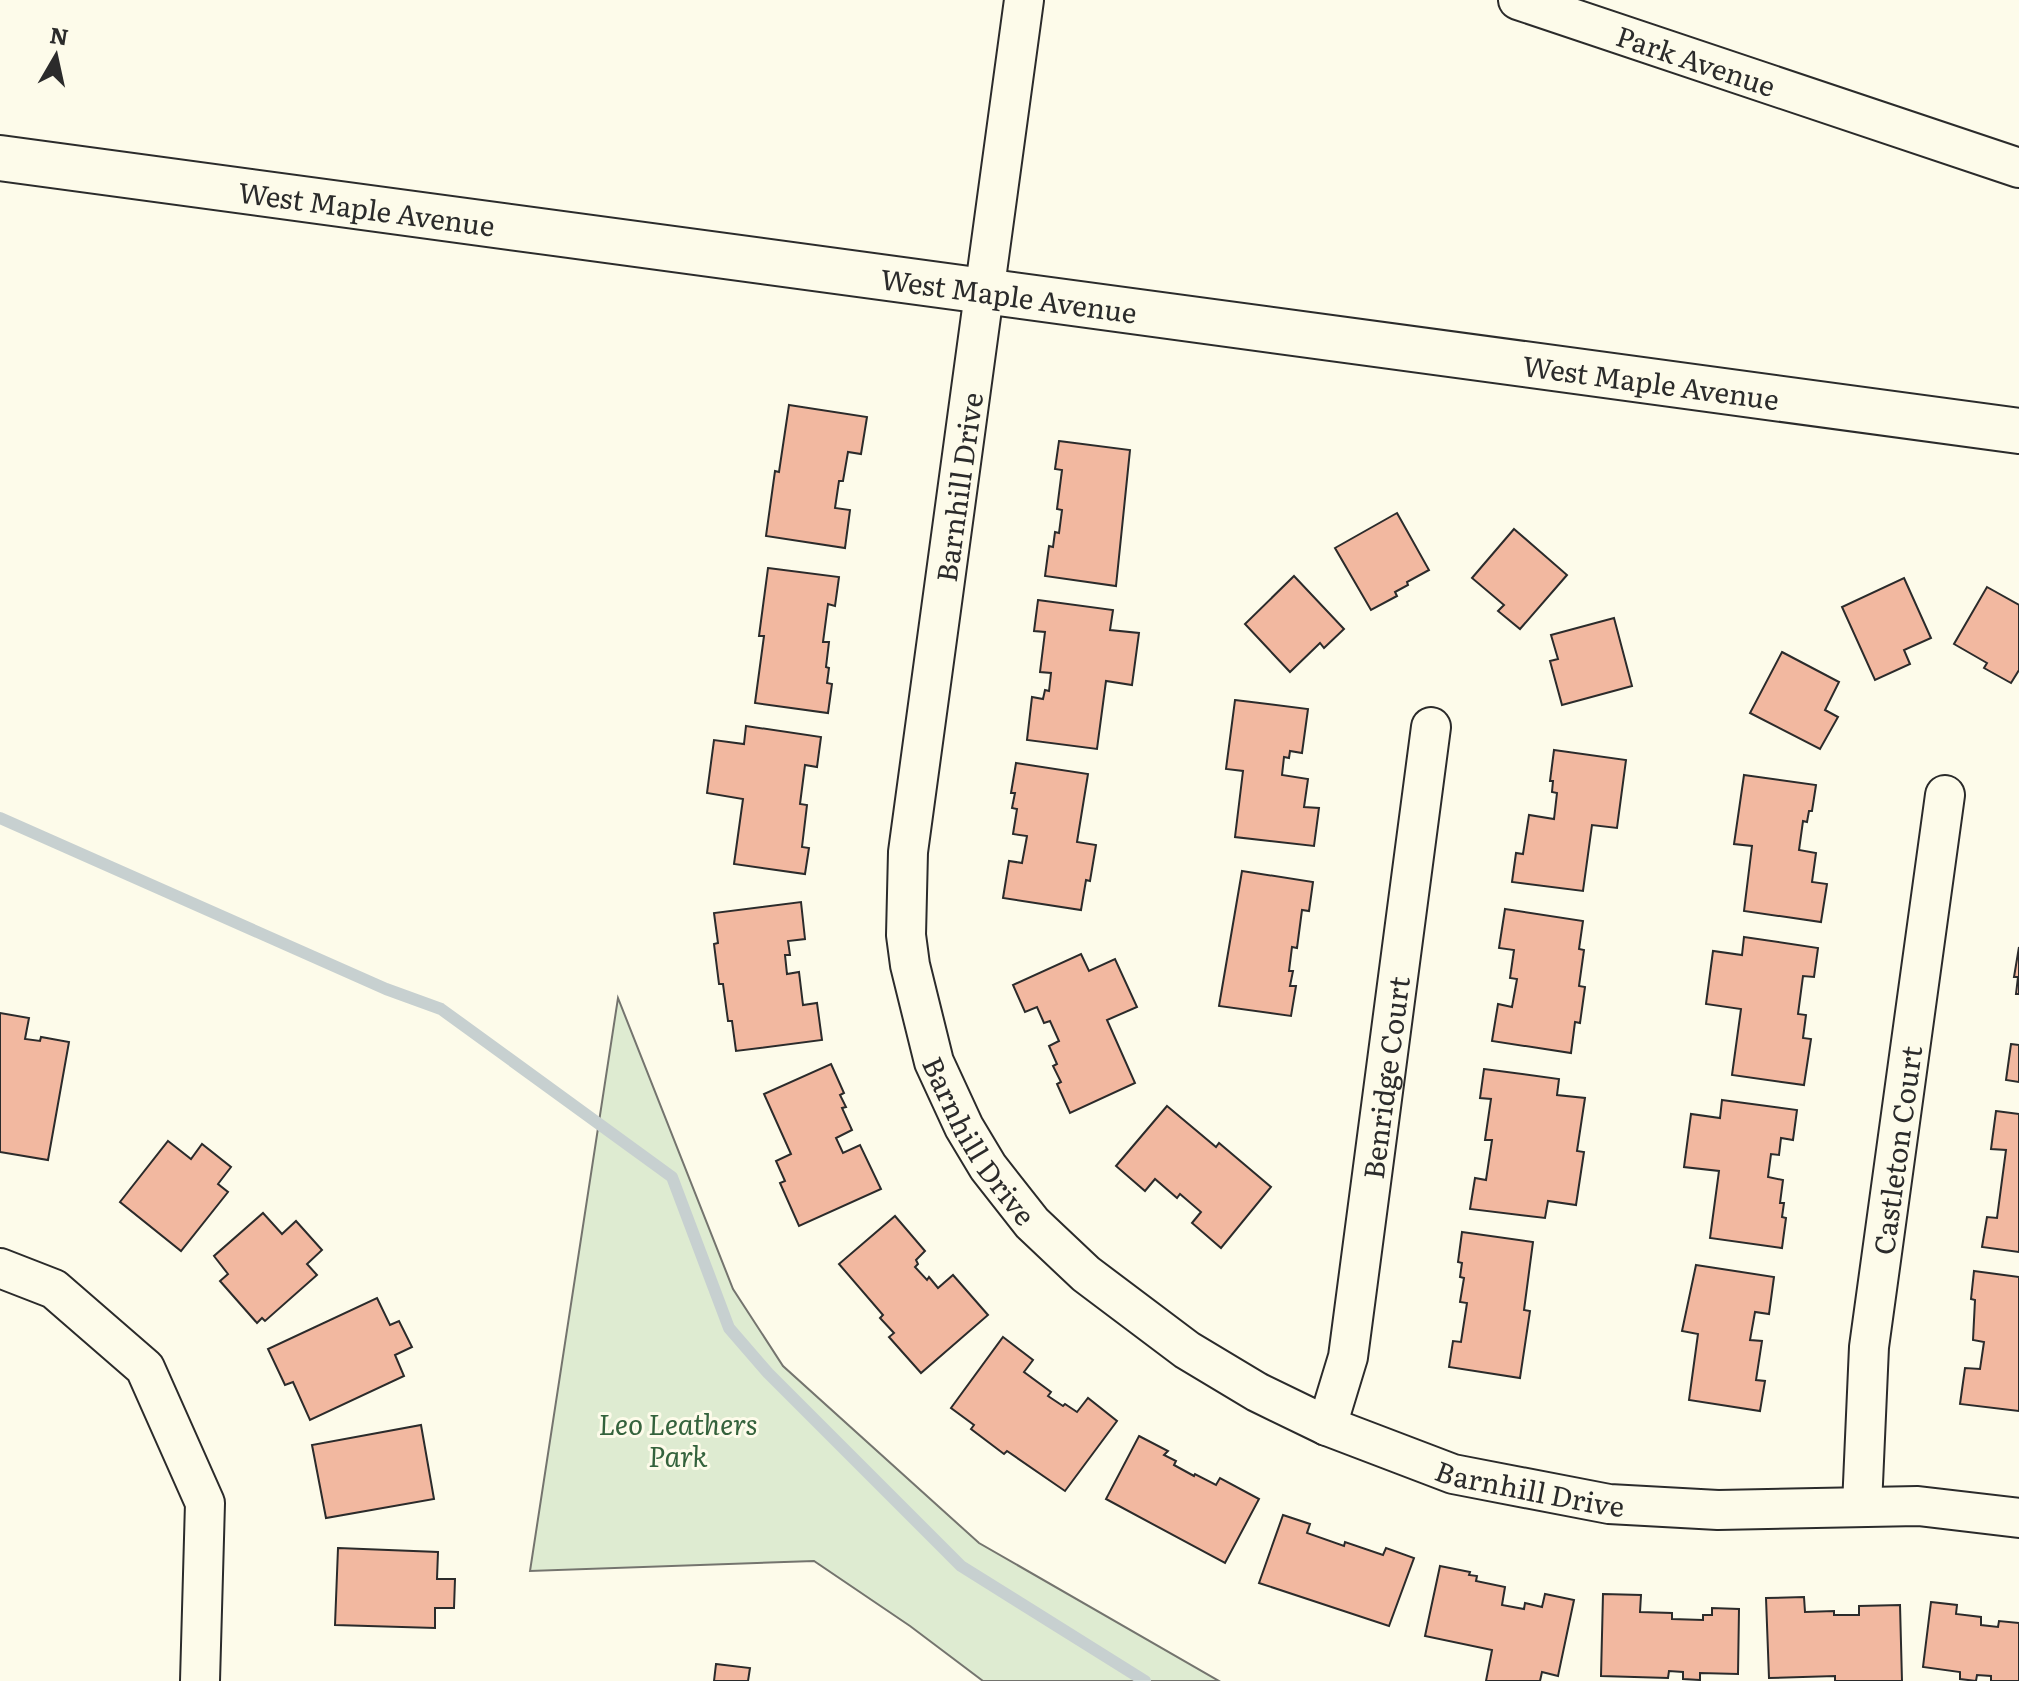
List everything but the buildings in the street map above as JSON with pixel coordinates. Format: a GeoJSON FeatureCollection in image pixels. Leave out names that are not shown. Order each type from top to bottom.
{"type":"FeatureCollection","features":[{"type":"Feature","properties":{"kind":"main road","name":"West Maple Avenue"},"geometry":{"type":"LineString","coordinates":[[0,158],[2019,431]]}},
{"type":"Feature","properties":{"kind":"street","name":"Barnhill Drive"},"geometry":{"type":"LineString","coordinates":[[1024,0],[908,852],[906,935],[910,965],[934,1062],[964,1127],[988,1167],[1032,1223],[1086,1274],[1187,1350],[1257,1392],[1327,1426],[1453,1474],[1609,1504],[1718,1510],[1918,1506],[2019,1518]]}},
{"type":"Feature","properties":{"kind":"street","name":"Park Avenue"},"geometry":{"type":"LineString","coordinates":[[1518,0],[2019,168]]}},
{"type":"Feature","properties":{"kind":"street","name":"Benridge Court"},"geometry":{"type":"LineString","coordinates":[[1327,1426],[1348,1357],[1431,727]]}},
{"type":"Feature","properties":{"kind":"street","name":"Castleton Court"},"geometry":{"type":"LineString","coordinates":[[1862,1506],[1869,1347],[1945,795]]}},
{"type":"Feature","properties":{"kind":"street"},"geometry":{"type":"LineString","coordinates":[[0,1268],[54,1289],[145,1368],[205,1503],[200,1681]]}},
{"type":"Feature","properties":{"kind":"green space","name":"Leo Leathers Park"},"geometry":{"type":"Polygon","coordinates":[[[618,998],[733,1289],[783,1366],[979,1543],[1219,1681],[983,1681],[910,1626],[814,1561],[530,1571],[618,998]]]}},
{"type":"Feature","properties":{"kind":"waterway"},"geometry":{"type":"LineString","coordinates":[[0,818],[386,989],[441,1009],[672,1177],[729,1328],[768,1373],[961,1566],[1145,1681]]}}]}
